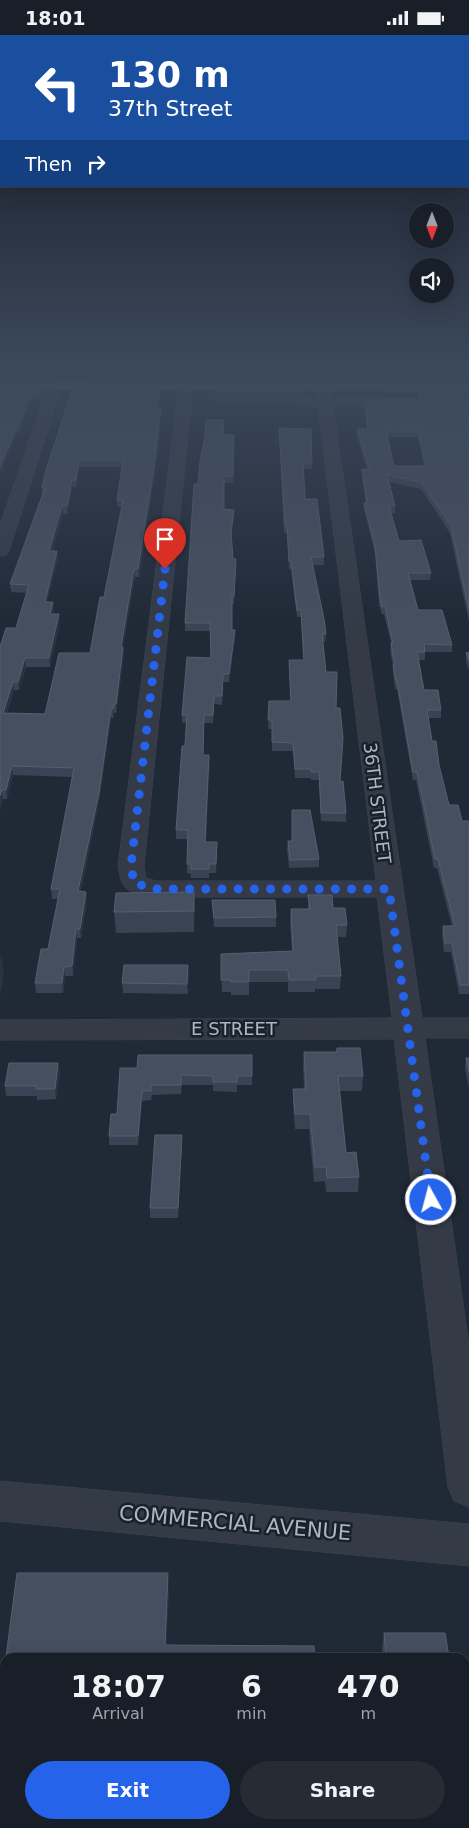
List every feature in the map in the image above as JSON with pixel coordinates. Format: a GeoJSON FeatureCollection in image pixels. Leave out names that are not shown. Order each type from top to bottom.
{"type":"FeatureCollection","features":[{"type":"Feature","properties":{"kind":"street"},"geometry":{"type":"LineString","coordinates":[[0,551],[32,454]]}},
{"type":"Feature","properties":{"kind":"street"},"geometry":{"type":"LineString","coordinates":[[178,454],[131,866],[134,883],[155,889],[389,889]]}},
{"type":"Feature","properties":{"kind":"street","name":"36TH STREET"},"geometry":{"type":"LineString","coordinates":[[327,454],[389,889],[469,1487]]}},
{"type":"Feature","properties":{"kind":"street","name":"E STREET"},"geometry":{"type":"LineString","coordinates":[[0,1030],[469,1028]]}},
{"type":"Feature","properties":{"kind":"street","name":"COMMERCIAL AVENUE"},"geometry":{"type":"LineString","coordinates":[[0,1501],[469,1545]]}},
{"type":"Feature","properties":{"kind":"building"},"geometry":{"type":"Polygon","coordinates":[[[0,454],[6,454],[0,467],[0,454]]]}},
{"type":"Feature","properties":{"kind":"building"},"geometry":{"type":"Polygon","coordinates":[[[51,454],[156,454],[138,569],[134,569],[121,647],[123,647],[116,704],[111,709],[99,793],[78,891],[86,892],[80,929],[76,929],[72,966],[64,967],[62,983],[35,983],[41,949],[48,949],[60,889],[51,889],[74,768],[12,766],[6,790],[2,790],[0,796],[0,647],[6,628],[16,628],[29,585],[10,584],[45,488],[42,488],[51,454]],[[79,460],[76,480],[72,480],[67,506],[62,506],[49,551],[57,551],[45,602],[53,602],[50,614],[59,614],[49,658],[25,658],[18,682],[13,682],[3,713],[45,714],[59,653],[90,653],[100,597],[104,597],[123,500],[117,500],[123,460],[79,460]]]}},
{"type":"Feature","properties":{"kind":"building"},"geometry":{"type":"Polygon","coordinates":[[[201,454],[234,454],[233,476],[224,476],[224,509],[234,510],[231,532],[233,559],[236,559],[234,596],[232,596],[232,630],[235,630],[229,674],[223,674],[222,696],[214,696],[213,715],[204,715],[203,755],[209,755],[205,842],[217,842],[216,864],[209,864],[209,869],[191,869],[191,864],[187,864],[188,830],[176,830],[182,746],[185,746],[187,715],[182,715],[187,657],[211,658],[210,623],[185,623],[194,484],[198,484],[201,454]]]}},
{"type":"Feature","properties":{"kind":"building"},"geometry":{"type":"Polygon","coordinates":[[[281,454],[312,454],[312,463],[303,463],[305,499],[317,499],[324,557],[311,557],[326,634],[322,634],[326,672],[337,672],[336,708],[340,708],[343,738],[340,782],[343,781],[346,813],[321,813],[319,772],[311,772],[311,769],[295,769],[293,743],[272,742],[272,720],[268,720],[269,701],[291,701],[289,660],[304,660],[301,610],[297,610],[291,561],[289,561],[287,526],[285,526],[281,454]]]}},
{"type":"Feature","properties":{"kind":"building"},"geometry":{"type":"Polygon","coordinates":[[[365,454],[391,454],[394,466],[426,466],[423,454],[469,454],[469,610],[451,526],[421,482],[387,475],[395,506],[389,506],[399,541],[421,540],[431,573],[408,573],[418,610],[442,610],[452,645],[424,644],[425,652],[417,652],[424,690],[438,690],[441,710],[427,710],[432,741],[436,741],[439,765],[449,805],[458,805],[462,821],[469,821],[469,985],[460,985],[452,943],[445,943],[443,926],[455,926],[438,859],[435,859],[417,772],[413,772],[393,665],[395,665],[391,643],[393,643],[385,606],[382,607],[380,598],[375,546],[364,503],[367,503],[362,469],[370,470],[365,454]]]}},
{"type":"Feature","properties":{"kind":"building"},"geometry":{"type":"Polygon","coordinates":[[[292,810],[310,810],[319,859],[290,860],[288,841],[292,841],[292,810]]]}},
{"type":"Feature","properties":{"kind":"building"},"geometry":{"type":"Polygon","coordinates":[[[194,892],[194,911],[114,912],[116,893],[194,892]]]}},
{"type":"Feature","properties":{"kind":"building"},"geometry":{"type":"Polygon","coordinates":[[[308,895],[332,895],[333,908],[345,908],[347,925],[336,925],[341,976],[316,976],[316,980],[289,980],[288,970],[249,970],[249,982],[221,980],[221,954],[293,951],[291,909],[310,909],[308,895]]]}},
{"type":"Feature","properties":{"kind":"building"},"geometry":{"type":"Polygon","coordinates":[[[212,900],[275,900],[276,917],[214,918],[212,900]]]}},
{"type":"Feature","properties":{"kind":"building"},"geometry":{"type":"Polygon","coordinates":[[[124,965],[188,965],[187,984],[122,983],[124,965]]]}},
{"type":"Feature","properties":{"kind":"building"},"geometry":{"type":"Polygon","coordinates":[[[337,1048],[360,1048],[363,1076],[338,1076],[346,1153],[356,1152],[359,1177],[327,1178],[326,1167],[315,1167],[310,1114],[295,1114],[293,1089],[306,1089],[304,1052],[337,1052],[337,1048]]]}},
{"type":"Feature","properties":{"kind":"building"},"geometry":{"type":"Polygon","coordinates":[[[138,1055],[252,1055],[252,1076],[237,1076],[237,1082],[213,1082],[213,1076],[181,1075],[181,1085],[151,1085],[151,1091],[142,1091],[138,1136],[109,1136],[111,1114],[117,1114],[120,1068],[137,1068],[138,1055]]]}},
{"type":"Feature","properties":{"kind":"building"},"geometry":{"type":"Polygon","coordinates":[[[466,1058],[469,1058],[469,1072],[466,1058]]]}},
{"type":"Feature","properties":{"kind":"building"},"geometry":{"type":"Polygon","coordinates":[[[9,1063],[58,1063],[55,1089],[36,1089],[37,1086],[5,1086],[9,1063]]]}},
{"type":"Feature","properties":{"kind":"building"},"geometry":{"type":"Polygon","coordinates":[[[155,1135],[182,1135],[178,1208],[150,1208],[155,1135]]]}},
{"type":"Feature","properties":{"kind":"building"},"geometry":{"type":"Polygon","coordinates":[[[17,1573],[168,1573],[165,1645],[314,1646],[315,1653],[7,1653],[17,1573]]]}},
{"type":"Feature","properties":{"kind":"building"},"geometry":{"type":"Polygon","coordinates":[[[384,1633],[445,1633],[448,1653],[386,1653],[384,1633]]]}},
{"type":"Feature","properties":{"kind":"route"},"geometry":{"type":"LineString","coordinates":[[165,569],[131,866],[134,883],[155,889],[389,889],[431,1200]]}}]}
